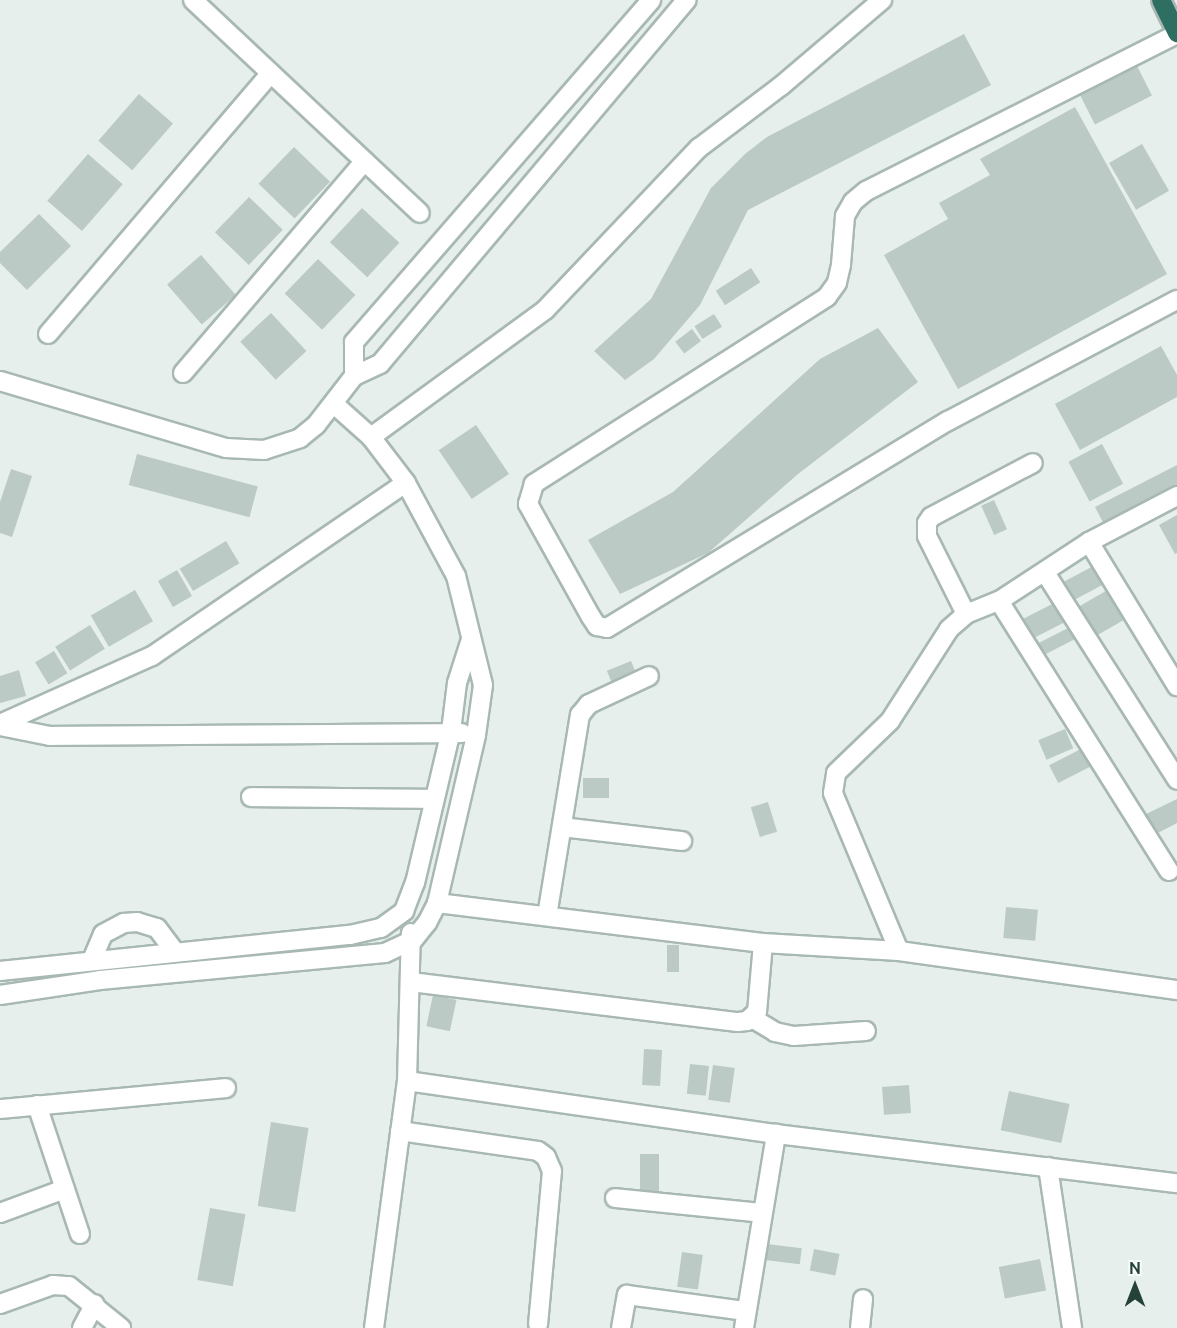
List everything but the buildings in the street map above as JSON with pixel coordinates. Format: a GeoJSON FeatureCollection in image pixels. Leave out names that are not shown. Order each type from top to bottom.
{"type":"FeatureCollection","features":[{"type":"Feature","properties":{"kind":"highway"},"geometry":{"type":"LineString","coordinates":[[1161,0],[1177,34]]}},
{"type":"Feature","properties":{"kind":"street"},"geometry":{"type":"LineString","coordinates":[[193,0],[420,213]]}},
{"type":"Feature","properties":{"kind":"street"},"geometry":{"type":"LineString","coordinates":[[354,376],[354,342],[651,0]]}},
{"type":"Feature","properties":{"kind":"street"},"geometry":{"type":"LineString","coordinates":[[0,381],[226,448],[264,450],[300,438],[334,404],[354,376],[380,364],[686,0]]}},
{"type":"Feature","properties":{"kind":"street"},"geometry":{"type":"LineString","coordinates":[[371,437],[545,310],[699,148],[790,79],[882,0]]}},
{"type":"Feature","properties":{"kind":"street"},"geometry":{"type":"LineString","coordinates":[[1177,34],[866,191],[853,202],[846,216],[842,265],[837,283],[827,297],[534,484],[528,504],[591,617],[597,626],[607,628],[948,421],[1177,300]]}},
{"type":"Feature","properties":{"kind":"street"},"geometry":{"type":"LineString","coordinates":[[48,334],[271,73]]}},
{"type":"Feature","properties":{"kind":"street"},"geometry":{"type":"LineString","coordinates":[[183,373],[365,161]]}},
{"type":"Feature","properties":{"kind":"street"},"geometry":{"type":"LineString","coordinates":[[0,995],[100,981],[385,953],[413,940],[437,903],[476,735],[483,685],[456,576],[406,483],[371,437],[334,404]]}},
{"type":"Feature","properties":{"kind":"street"},"geometry":{"type":"LineString","coordinates":[[966,614],[927,536],[927,523],[931,517],[1033,464]]}},
{"type":"Feature","properties":{"kind":"street"},"geometry":{"type":"LineString","coordinates":[[0,725],[152,656],[406,483]]}},
{"type":"Feature","properties":{"kind":"street"},"geometry":{"type":"LineString","coordinates":[[899,951],[833,793],[833,779],[844,762],[871,743],[890,721],[949,629],[966,614],[999,601],[1046,573],[1089,542],[1177,496]]}},
{"type":"Feature","properties":{"kind":"street"},"geometry":{"type":"LineString","coordinates":[[1089,542],[1177,686]]}},
{"type":"Feature","properties":{"kind":"street"},"geometry":{"type":"LineString","coordinates":[[1046,573],[1177,780]]}},
{"type":"Feature","properties":{"kind":"street"},"geometry":{"type":"LineString","coordinates":[[999,601],[1170,871]]}},
{"type":"Feature","properties":{"kind":"street"},"geometry":{"type":"LineString","coordinates":[[374,1328],[407,1081],[413,940],[404,911],[450,731],[457,683],[471,639]]}},
{"type":"Feature","properties":{"kind":"street"},"geometry":{"type":"LineString","coordinates":[[548,916],[580,715],[589,704],[649,676]]}},
{"type":"Feature","properties":{"kind":"street"},"geometry":{"type":"LineString","coordinates":[[0,725],[62,736],[450,731],[476,735]]}},
{"type":"Feature","properties":{"kind":"street"},"geometry":{"type":"LineString","coordinates":[[251,797],[434,799]]}},
{"type":"Feature","properties":{"kind":"street"},"geometry":{"type":"LineString","coordinates":[[562,827],[682,841]]}},
{"type":"Feature","properties":{"kind":"street"},"geometry":{"type":"LineString","coordinates":[[437,903],[763,943],[899,951],[1177,990]]}},
{"type":"Feature","properties":{"kind":"street"},"geometry":{"type":"LineString","coordinates":[[0,970],[350,935],[381,928],[404,911]]}},
{"type":"Feature","properties":{"kind":"street"},"geometry":{"type":"LineString","coordinates":[[93,960],[104,934],[124,923],[137,922],[157,928],[175,952]]}},
{"type":"Feature","properties":{"kind":"street"},"geometry":{"type":"LineString","coordinates":[[411,982],[738,1022],[752,1018],[757,1012],[763,943]]}},
{"type":"Feature","properties":{"kind":"street"},"geometry":{"type":"LineString","coordinates":[[752,1018],[775,1032],[794,1036],[866,1031]]}},
{"type":"Feature","properties":{"kind":"street"},"geometry":{"type":"LineString","coordinates":[[407,1081],[776,1134],[1177,1183]]}},
{"type":"Feature","properties":{"kind":"street"},"geometry":{"type":"LineString","coordinates":[[0,1109],[226,1088]]}},
{"type":"Feature","properties":{"kind":"street"},"geometry":{"type":"LineString","coordinates":[[37,1105],[80,1234]]}},
{"type":"Feature","properties":{"kind":"street"},"geometry":{"type":"LineString","coordinates":[[400,1131],[538,1151],[546,1157],[552,1171],[538,1324]]}},
{"type":"Feature","properties":{"kind":"street"},"geometry":{"type":"LineString","coordinates":[[621,1328],[627,1295],[745,1320],[776,1134]]}},
{"type":"Feature","properties":{"kind":"street"},"geometry":{"type":"LineString","coordinates":[[1048,1167],[1072,1328]]}},
{"type":"Feature","properties":{"kind":"street"},"geometry":{"type":"LineString","coordinates":[[0,1213],[65,1189]]}},
{"type":"Feature","properties":{"kind":"street"},"geometry":{"type":"LineString","coordinates":[[615,1198],[762,1213]]}},
{"type":"Feature","properties":{"kind":"street"},"geometry":{"type":"LineString","coordinates":[[0,1304],[60,1285],[69,1286],[95,1304],[121,1328]]}},
{"type":"Feature","properties":{"kind":"street"},"geometry":{"type":"LineString","coordinates":[[860,1328],[863,1299]]}},
{"type":"Feature","properties":{"kind":"street"},"geometry":{"type":"LineString","coordinates":[[82,1328],[95,1304]]}}]}
